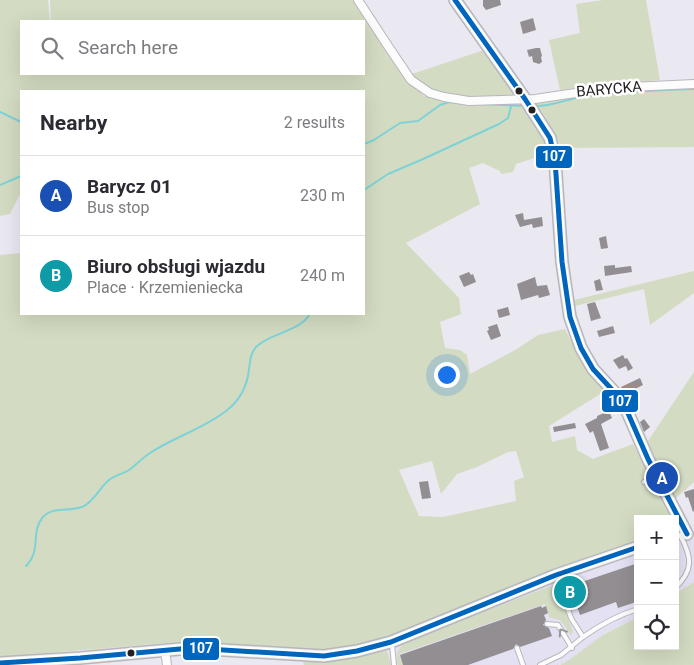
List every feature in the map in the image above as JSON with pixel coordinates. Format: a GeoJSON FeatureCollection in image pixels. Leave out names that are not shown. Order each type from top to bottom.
{"type":"FeatureCollection","features":[{"type":"Feature","properties":{"kind":"street","name":"BARYCKA"},"geometry":{"type":"LineString","coordinates":[[358,0],[411,80],[430,93],[469,101],[528,104],[609,88],[694,84]]}},
{"type":"Feature","properties":{"kind":"street"},"geometry":{"type":"LineString","coordinates":[[454,0],[550,138],[555,160],[562,262],[570,317],[581,348],[592,369],[616,394],[626,411],[684,534]]}},
{"type":"Feature","properties":{"kind":"street"},"geometry":{"type":"LineString","coordinates":[[0,663],[207,648],[324,656],[357,651],[391,642],[556,575],[634,548]]}},
{"type":"Feature","properties":{"kind":"street"},"geometry":{"type":"LineString","coordinates":[[165,650],[166,665]]}},
{"type":"Feature","properties":{"kind":"lane"},"geometry":{"type":"LineString","coordinates":[[644,482],[657,476]]}},
{"type":"Feature","properties":{"kind":"lane"},"geometry":{"type":"LineString","coordinates":[[679,584],[686,577],[689,566],[690,556],[684,534]]}},
{"type":"Feature","properties":{"kind":"lane"},"geometry":{"type":"LineString","coordinates":[[556,575],[572,618],[583,637]]}},
{"type":"Feature","properties":{"kind":"lane"},"geometry":{"type":"LineString","coordinates":[[540,665],[572,648],[598,626],[634,611]]}},
{"type":"Feature","properties":{"kind":"lane"},"geometry":{"type":"LineString","coordinates":[[547,624],[558,625],[572,648]]}},
{"type":"Feature","properties":{"kind":"lane"},"geometry":{"type":"LineString","coordinates":[[391,642],[394,665]]}},
{"type":"Feature","properties":{"kind":"lane"},"geometry":{"type":"LineString","coordinates":[[516,648],[523,665]]}},
{"type":"Feature","properties":{"kind":"path"},"geometry":{"type":"LineString","coordinates":[[681,589],[694,580]]}},
{"type":"Feature","properties":{"kind":"path"},"geometry":{"type":"LineString","coordinates":[[557,665],[600,636],[605,630],[634,618]]}},
{"type":"Feature","properties":{"kind":"shaded area"},"geometry":{"type":"Polygon","coordinates":[[[694,538],[694,582],[679,591],[679,560],[679,540],[694,538]]]}},
{"type":"Feature","properties":{"kind":"shaded area"},"geometry":{"type":"Polygon","coordinates":[[[634,554],[634,619],[603,635],[559,665],[391,665],[387,650],[546,583],[634,554]]]}},
{"type":"Feature","properties":{"kind":"green space"},"geometry":{"type":"Polygon","coordinates":[[[0,0],[48,0],[50,20],[20,20],[20,75],[365,75],[365,20],[51,20],[50,0],[353,0],[408,81],[424,96],[448,100],[522,103],[548,146],[549,153],[516,164],[513,172],[501,174],[500,171],[483,163],[469,168],[480,204],[406,243],[459,298],[461,314],[440,322],[445,348],[460,350],[467,355],[470,374],[517,349],[538,335],[565,329],[587,372],[605,391],[549,426],[552,442],[575,436],[577,450],[593,459],[633,444],[669,515],[634,515],[634,542],[386,640],[323,653],[255,649],[202,640],[0,657],[0,255],[20,253],[20,315],[365,315],[365,90],[20,90],[20,194],[10,214],[0,216],[0,0]],[[516,451],[508,452],[457,474],[441,494],[432,461],[399,470],[419,516],[443,517],[516,501],[514,481],[524,477],[516,451]]]}},
{"type":"Feature","properties":{"kind":"green space"},"geometry":{"type":"Polygon","coordinates":[[[603,0],[646,0],[660,80],[560,90],[549,40],[580,33],[576,4],[603,0]]]}},
{"type":"Feature","properties":{"kind":"green space"},"geometry":{"type":"Polygon","coordinates":[[[484,50],[517,97],[470,98],[447,95],[426,87],[412,74],[484,50]]]}},
{"type":"Feature","properties":{"kind":"green space"},"geometry":{"type":"Polygon","coordinates":[[[694,87],[694,147],[562,148],[544,115],[534,102],[644,89],[694,87]]]}},
{"type":"Feature","properties":{"kind":"green space"},"geometry":{"type":"Polygon","coordinates":[[[694,271],[694,293],[650,325],[644,289],[575,306],[574,300],[694,271]]]}},
{"type":"Feature","properties":{"kind":"green space"},"geometry":{"type":"Polygon","coordinates":[[[694,372],[694,482],[675,499],[646,444],[694,372]]]}},
{"type":"Feature","properties":{"kind":"green space"},"geometry":{"type":"Polygon","coordinates":[[[694,582],[694,665],[560,665],[603,635],[634,619],[634,650],[679,650],[679,591],[694,582]]]}},
{"type":"Feature","properties":{"kind":"green space"},"geometry":{"type":"Polygon","coordinates":[[[556,584],[573,632],[571,635],[561,621],[550,618],[545,604],[399,654],[403,665],[398,665],[398,652],[405,642],[556,584]]]}},
{"type":"Feature","properties":{"kind":"green space"},"geometry":{"type":"Polygon","coordinates":[[[387,651],[391,665],[304,665],[302,658],[327,658],[387,651]]]}},
{"type":"Feature","properties":{"kind":"building"},"geometry":{"type":"Polygon","coordinates":[[[483,0],[500,0],[501,5],[486,10],[483,6],[483,0]]]}},
{"type":"Feature","properties":{"kind":"building"},"geometry":{"type":"Polygon","coordinates":[[[533,18],[536,30],[523,34],[520,22],[533,18]]]}},
{"type":"Feature","properties":{"kind":"building"},"geometry":{"type":"Polygon","coordinates":[[[540,48],[542,56],[542,62],[539,64],[533,62],[532,56],[529,57],[527,50],[540,48]]]}},
{"type":"Feature","properties":{"kind":"building"},"geometry":{"type":"Polygon","coordinates":[[[523,213],[524,220],[542,217],[543,226],[533,228],[532,224],[520,227],[515,215],[523,213]]]}},
{"type":"Feature","properties":{"kind":"building"},"geometry":{"type":"Polygon","coordinates":[[[606,236],[608,248],[601,249],[599,238],[606,236]]]}},
{"type":"Feature","properties":{"kind":"building"},"geometry":{"type":"Polygon","coordinates":[[[615,265],[615,268],[631,266],[632,272],[605,276],[604,266],[615,265]]]}},
{"type":"Feature","properties":{"kind":"building"},"geometry":{"type":"Polygon","coordinates":[[[469,272],[471,275],[473,274],[476,282],[464,287],[459,276],[469,272]]]}},
{"type":"Feature","properties":{"kind":"building"},"geometry":{"type":"Polygon","coordinates":[[[535,277],[537,286],[547,285],[550,295],[539,298],[538,295],[521,300],[517,284],[535,277]]]}},
{"type":"Feature","properties":{"kind":"building"},"geometry":{"type":"Polygon","coordinates":[[[600,279],[603,290],[596,291],[594,281],[600,279]]]}},
{"type":"Feature","properties":{"kind":"building"},"geometry":{"type":"Polygon","coordinates":[[[595,302],[601,318],[591,321],[587,304],[595,302]]]}},
{"type":"Feature","properties":{"kind":"building"},"geometry":{"type":"Polygon","coordinates":[[[508,307],[510,315],[499,318],[497,310],[508,307]]]}},
{"type":"Feature","properties":{"kind":"building"},"geometry":{"type":"Polygon","coordinates":[[[497,324],[501,336],[491,340],[487,331],[489,330],[488,327],[497,324]]]}},
{"type":"Feature","properties":{"kind":"building"},"geometry":{"type":"Polygon","coordinates":[[[613,326],[615,333],[599,337],[597,331],[613,326]]]}},
{"type":"Feature","properties":{"kind":"building"},"geometry":{"type":"Polygon","coordinates":[[[623,355],[633,368],[628,371],[626,366],[619,369],[613,360],[623,355]]]}},
{"type":"Feature","properties":{"kind":"building"},"geometry":{"type":"Polygon","coordinates":[[[640,378],[643,385],[625,394],[621,387],[640,378]]]}},
{"type":"Feature","properties":{"kind":"building"},"geometry":{"type":"Polygon","coordinates":[[[609,411],[612,418],[601,424],[609,448],[600,451],[593,431],[590,433],[585,424],[609,411]]]}},
{"type":"Feature","properties":{"kind":"building"},"geometry":{"type":"Polygon","coordinates":[[[644,419],[650,427],[644,432],[640,422],[644,419]]]}},
{"type":"Feature","properties":{"kind":"building"},"geometry":{"type":"Polygon","coordinates":[[[575,423],[576,428],[554,432],[553,427],[575,423]]]}},
{"type":"Feature","properties":{"kind":"building"},"geometry":{"type":"Polygon","coordinates":[[[428,481],[431,498],[422,499],[419,482],[428,481]]]}},
{"type":"Feature","properties":{"kind":"building"},"geometry":{"type":"Polygon","coordinates":[[[694,489],[693,512],[688,497],[686,498],[684,492],[694,489]]]}},
{"type":"Feature","properties":{"kind":"building"},"geometry":{"type":"Polygon","coordinates":[[[634,564],[634,603],[618,608],[616,602],[580,615],[573,595],[569,596],[567,590],[570,586],[634,564]]]}},
{"type":"Feature","properties":{"kind":"building"},"geometry":{"type":"Polygon","coordinates":[[[541,606],[542,608],[546,606],[548,613],[544,615],[546,620],[543,625],[549,628],[552,636],[520,647],[516,644],[513,649],[468,665],[403,665],[400,655],[541,606]]]}},
{"type":"Feature","properties":{"kind":"waterway"},"geometry":{"type":"LineString","coordinates":[[534,106],[600,94],[694,89]]}},
{"type":"Feature","properties":{"kind":"waterway"},"geometry":{"type":"LineString","coordinates":[[365,144],[400,123],[418,121],[440,105],[449,102],[462,103]]}},
{"type":"Feature","properties":{"kind":"waterway"},"geometry":{"type":"LineString","coordinates":[[482,104],[524,106]]}},
{"type":"Feature","properties":{"kind":"waterway"},"geometry":{"type":"LineString","coordinates":[[365,189],[388,174],[499,124],[508,118],[511,106]]}},
{"type":"Feature","properties":{"kind":"waterway"},"geometry":{"type":"LineString","coordinates":[[0,112],[20,122]]}},
{"type":"Feature","properties":{"kind":"waterway"},"geometry":{"type":"LineString","coordinates":[[0,185],[20,176]]}},
{"type":"Feature","properties":{"kind":"waterway"},"geometry":{"type":"LineString","coordinates":[[26,566],[34,554],[37,529],[43,517],[56,510],[86,505],[111,478],[129,470],[159,447],[208,423],[226,411],[234,404],[243,391],[251,357],[256,347],[269,338],[299,325],[309,315]]}},
{"type":"Feature","properties":{"kind":"transit line","name":"107"},"geometry":{"type":"LineString","coordinates":[[455,0],[525,99],[550,138],[555,160],[562,262],[570,317],[581,348],[593,369],[616,394],[627,411],[648,459],[687,534]]}},
{"type":"Feature","properties":{"kind":"transit line","name":"107"},"geometry":{"type":"LineString","coordinates":[[0,663],[191,648],[324,656],[357,651],[391,642],[556,575],[634,548]]}},
{"type":"Feature","properties":{"kind":"place","name":"Barycz 01"},"geometry":{"type":"Point","coordinates":[662,478]}},
{"type":"Feature","properties":{"kind":"place","name":"Biuro obsługi wjazdu"},"geometry":{"type":"Point","coordinates":[570,592]}}]}
